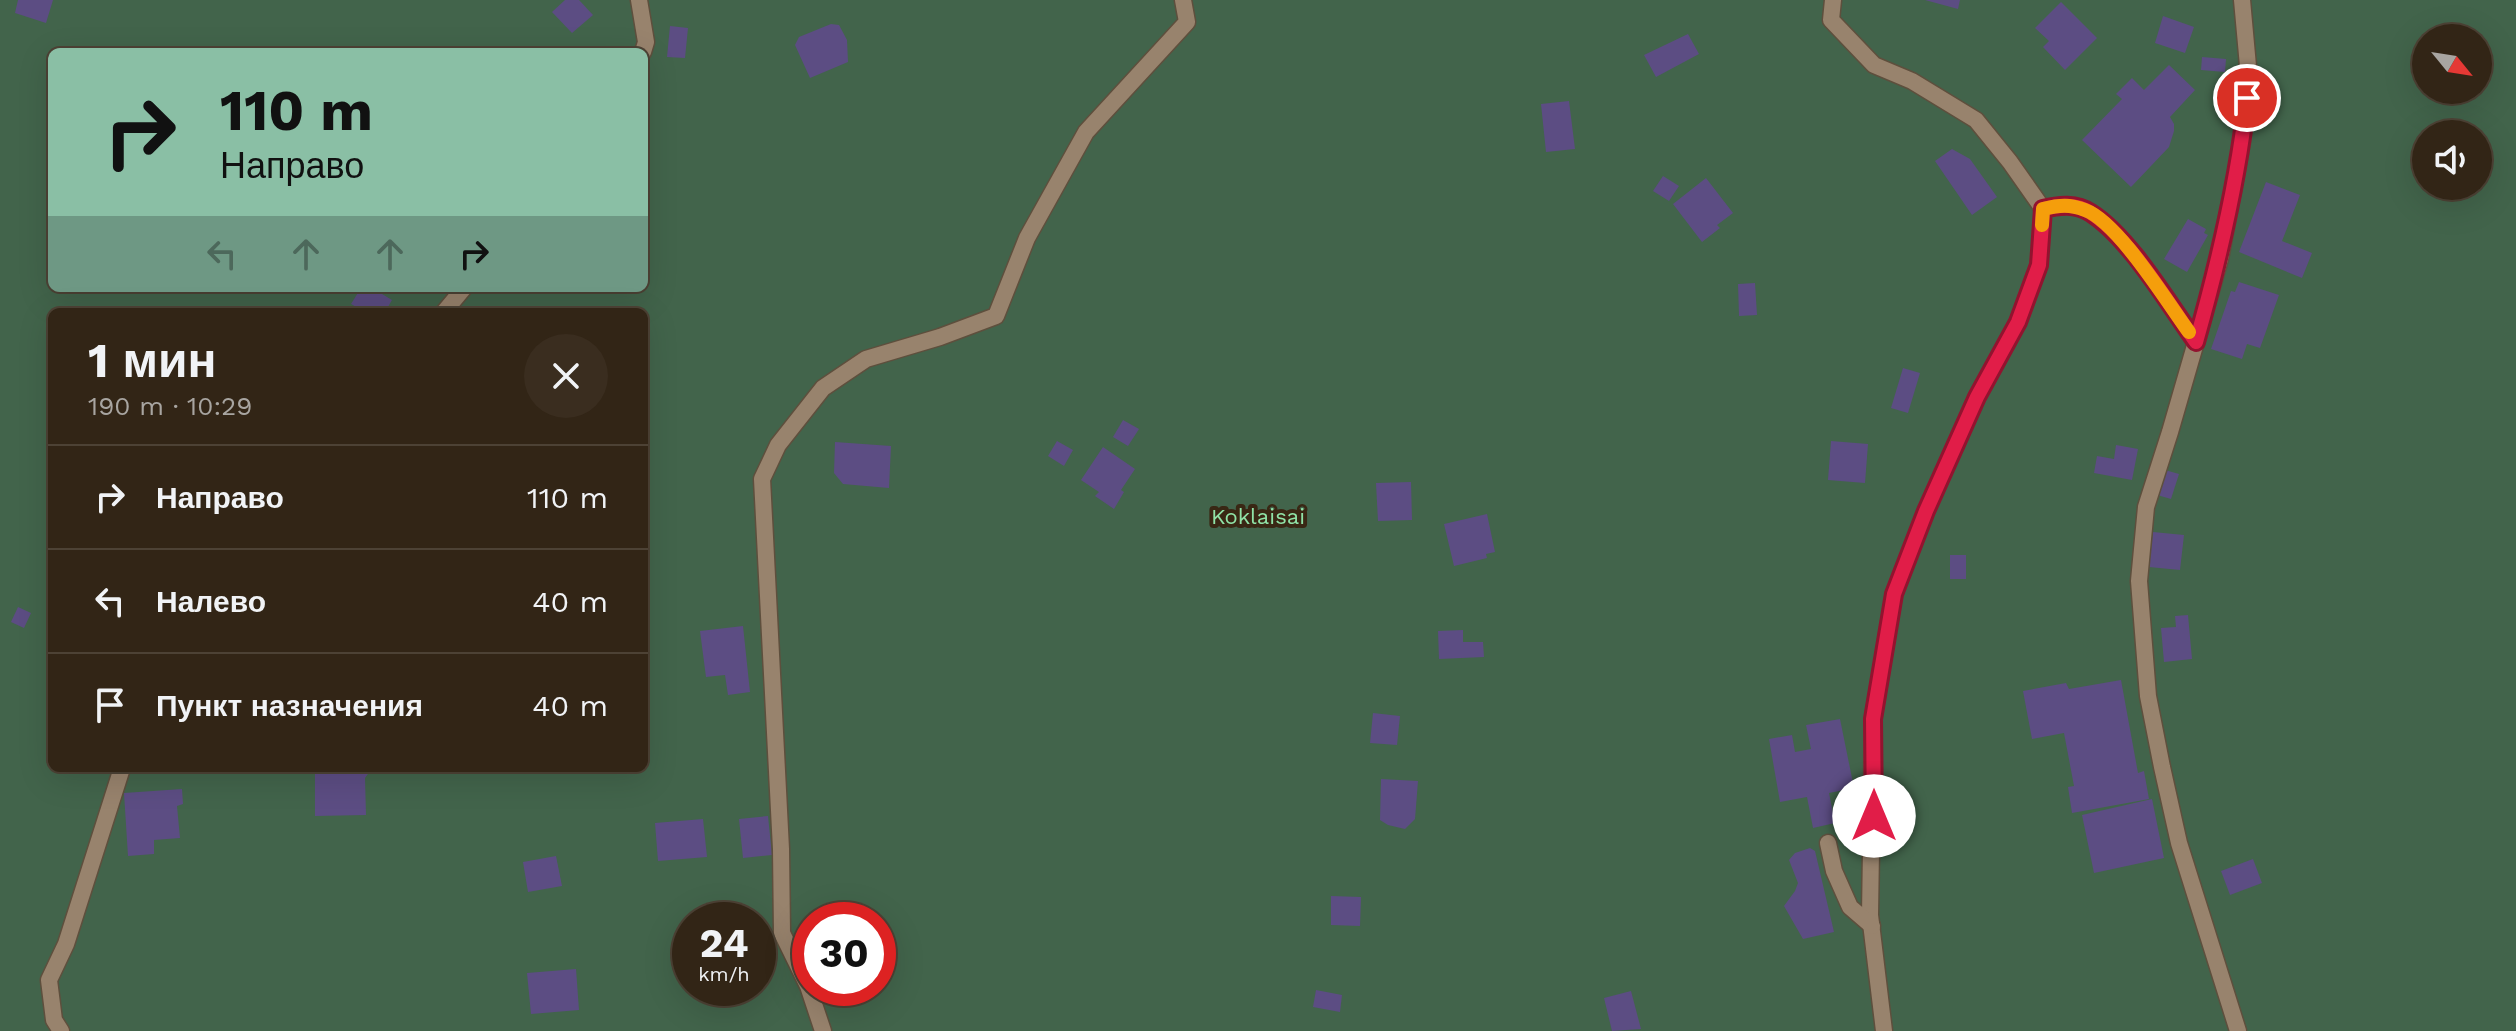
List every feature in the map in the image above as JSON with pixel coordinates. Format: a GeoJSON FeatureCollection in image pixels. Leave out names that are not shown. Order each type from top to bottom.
{"type":"FeatureCollection","features":[{"type":"Feature","properties":{"kind":"street"},"geometry":{"type":"LineString","coordinates":[[639,0],[646,42],[644,48]]}},
{"type":"Feature","properties":{"kind":"street"},"geometry":{"type":"LineString","coordinates":[[823,1031],[808,986],[782,933],[781,849],[762,479],[778,445],[823,388],[866,359],[996,316],[1027,238],[1086,132],[1187,22],[1183,0]]}},
{"type":"Feature","properties":{"kind":"street"},"geometry":{"type":"LineString","coordinates":[[1833,0],[1831,20],[1874,65],[1912,81],[1976,120],[2043,209],[2039,265],[2018,322],[1977,397],[1926,511],[1894,594],[1873,719],[1872,926],[1884,1031]]}},
{"type":"Feature","properties":{"kind":"street"},"geometry":{"type":"LineString","coordinates":[[2238,1031],[2179,843],[2162,767],[2148,696],[2139,581],[2146,507],[2220,259],[2242,142],[2249,77],[2242,0]]}},
{"type":"Feature","properties":{"kind":"street"},"geometry":{"type":"LineString","coordinates":[[2043,209],[2064,204],[2089,211],[2121,238],[2196,342]]}},
{"type":"Feature","properties":{"kind":"street"},"geometry":{"type":"LineString","coordinates":[[447,308],[461,292]]}},
{"type":"Feature","properties":{"kind":"street"},"geometry":{"type":"LineString","coordinates":[[61,1031],[54,1020],[49,980],[66,944],[121,772]]}},
{"type":"Feature","properties":{"kind":"street"},"geometry":{"type":"LineString","coordinates":[[1828,843],[1834,871],[1850,907],[1872,926]]}},
{"type":"Feature","properties":{"kind":"green space","name":"Koklaisai"},"geometry":{"type":"Polygon","coordinates":[[[0,0],[2516,0],[2516,1031],[0,1031],[0,0]]]}},
{"type":"Feature","properties":{"kind":"building"},"geometry":{"type":"Polygon","coordinates":[[[18,0],[53,0],[46,23],[15,13],[18,0]]]}},
{"type":"Feature","properties":{"kind":"building"},"geometry":{"type":"Polygon","coordinates":[[[565,0],[579,0],[593,15],[572,33],[552,12],[565,0]]]}},
{"type":"Feature","properties":{"kind":"building"},"geometry":{"type":"Polygon","coordinates":[[[1925,0],[1960,0],[1958,9],[1925,0]]]}},
{"type":"Feature","properties":{"kind":"building"},"geometry":{"type":"Polygon","coordinates":[[[2061,2],[2097,38],[2065,70],[2043,47],[2049,41],[2035,28],[2061,2]]]}},
{"type":"Feature","properties":{"kind":"building"},"geometry":{"type":"Polygon","coordinates":[[[2163,16],[2194,27],[2185,53],[2155,43],[2163,16]]]}},
{"type":"Feature","properties":{"kind":"building"},"geometry":{"type":"Polygon","coordinates":[[[831,24],[839,25],[847,40],[848,62],[810,78],[795,45],[799,37],[831,24]]]}},
{"type":"Feature","properties":{"kind":"building"},"geometry":{"type":"Polygon","coordinates":[[[670,26],[688,28],[685,58],[667,57],[670,26]]]}},
{"type":"Feature","properties":{"kind":"building"},"geometry":{"type":"Polygon","coordinates":[[[1688,34],[1699,54],[1656,77],[1644,55],[1688,34]]]}},
{"type":"Feature","properties":{"kind":"building"},"geometry":{"type":"Polygon","coordinates":[[[2202,57],[2226,59],[2225,72],[2201,70],[2202,57]]]}},
{"type":"Feature","properties":{"kind":"building"},"geometry":{"type":"Polygon","coordinates":[[[2169,65],[2195,90],[2170,117],[2174,131],[2169,147],[2131,187],[2082,140],[2122,99],[2116,94],[2132,78],[2144,90],[2169,65]]]}},
{"type":"Feature","properties":{"kind":"building"},"geometry":{"type":"Polygon","coordinates":[[[1569,101],[1575,149],[1546,152],[1541,104],[1569,101]]]}},
{"type":"Feature","properties":{"kind":"building"},"geometry":{"type":"Polygon","coordinates":[[[1952,149],[1970,159],[1997,197],[1972,215],[1935,161],[1952,149]]]}},
{"type":"Feature","properties":{"kind":"building"},"geometry":{"type":"Polygon","coordinates":[[[1663,176],[1679,186],[1669,201],[1653,191],[1663,176]]]}},
{"type":"Feature","properties":{"kind":"building"},"geometry":{"type":"Polygon","coordinates":[[[1706,178],[1733,213],[1702,242],[1673,204],[1706,178]]]}},
{"type":"Feature","properties":{"kind":"building"},"geometry":{"type":"Polygon","coordinates":[[[2266,182],[2300,195],[2282,241],[2312,253],[2302,278],[2239,252],[2266,182]]]}},
{"type":"Feature","properties":{"kind":"building"},"geometry":{"type":"Polygon","coordinates":[[[2188,219],[2206,229],[2204,233],[2208,235],[2187,272],[2164,259],[2188,219]]]}},
{"type":"Feature","properties":{"kind":"building"},"geometry":{"type":"Polygon","coordinates":[[[2239,282],[2279,295],[2260,348],[2247,344],[2242,359],[2211,349],[2231,291],[2235,292],[2239,282]]]}},
{"type":"Feature","properties":{"kind":"building"},"geometry":{"type":"Polygon","coordinates":[[[1755,283],[1757,315],[1739,316],[1738,284],[1755,283]]]}},
{"type":"Feature","properties":{"kind":"building"},"geometry":{"type":"Polygon","coordinates":[[[358,292],[379,292],[392,300],[387,308],[358,308],[351,304],[358,292]]]}},
{"type":"Feature","properties":{"kind":"building"},"geometry":{"type":"Polygon","coordinates":[[[1903,368],[1920,373],[1908,413],[1891,408],[1903,368]]]}},
{"type":"Feature","properties":{"kind":"building"},"geometry":{"type":"Polygon","coordinates":[[[1123,420],[1139,429],[1128,446],[1113,437],[1123,420]]]}},
{"type":"Feature","properties":{"kind":"building"},"geometry":{"type":"Polygon","coordinates":[[[1057,441],[1073,450],[1064,466],[1048,456],[1057,441]]]}},
{"type":"Feature","properties":{"kind":"building"},"geometry":{"type":"Polygon","coordinates":[[[1831,441],[1868,444],[1865,483],[1828,480],[1831,441]]]}},
{"type":"Feature","properties":{"kind":"building"},"geometry":{"type":"Polygon","coordinates":[[[835,442],[891,446],[889,488],[843,484],[834,473],[835,442]]]}},
{"type":"Feature","properties":{"kind":"building"},"geometry":{"type":"Polygon","coordinates":[[[2116,445],[2138,449],[2132,480],[2094,473],[2097,456],[2114,459],[2116,445]]]}},
{"type":"Feature","properties":{"kind":"building"},"geometry":{"type":"Polygon","coordinates":[[[1103,447],[1135,469],[1121,490],[1124,492],[1114,509],[1095,496],[1099,492],[1081,480],[1103,447]]]}},
{"type":"Feature","properties":{"kind":"building"},"geometry":{"type":"Polygon","coordinates":[[[2165,470],[2179,474],[2171,499],[2157,495],[2165,470]]]}},
{"type":"Feature","properties":{"kind":"building"},"geometry":{"type":"Polygon","coordinates":[[[1411,482],[1412,520],[1378,521],[1376,483],[1411,482]]]}},
{"type":"Feature","properties":{"kind":"building"},"geometry":{"type":"Polygon","coordinates":[[[1487,514],[1495,552],[1486,554],[1487,558],[1454,566],[1444,524],[1487,514]]]}},
{"type":"Feature","properties":{"kind":"building"},"geometry":{"type":"Polygon","coordinates":[[[2153,532],[2184,535],[2180,570],[2149,567],[2153,532]]]}},
{"type":"Feature","properties":{"kind":"building"},"geometry":{"type":"Polygon","coordinates":[[[1950,555],[1966,555],[1966,579],[1950,579],[1950,555]]]}},
{"type":"Feature","properties":{"kind":"building"},"geometry":{"type":"Polygon","coordinates":[[[18,607],[31,613],[24,628],[11,622],[18,607]]]}},
{"type":"Feature","properties":{"kind":"building"},"geometry":{"type":"Polygon","coordinates":[[[2188,615],[2192,659],[2164,662],[2161,628],[2176,627],[2175,616],[2188,615]]]}},
{"type":"Feature","properties":{"kind":"building"},"geometry":{"type":"Polygon","coordinates":[[[743,626],[750,692],[728,695],[725,675],[706,677],[700,631],[743,626]]]}},
{"type":"Feature","properties":{"kind":"building"},"geometry":{"type":"Polygon","coordinates":[[[1463,630],[1463,642],[1483,642],[1484,657],[1439,659],[1438,631],[1463,630]]]}},
{"type":"Feature","properties":{"kind":"building"},"geometry":{"type":"Polygon","coordinates":[[[2121,680],[2138,773],[2144,771],[2149,799],[2072,813],[2068,787],[2074,786],[2064,733],[2032,739],[2023,691],[2066,683],[2069,689],[2121,680]]]}},
{"type":"Feature","properties":{"kind":"building"},"geometry":{"type":"Polygon","coordinates":[[[1373,713],[1400,716],[1397,745],[1370,743],[1373,713]]]}},
{"type":"Feature","properties":{"kind":"building"},"geometry":{"type":"Polygon","coordinates":[[[1840,719],[1854,788],[1829,793],[1835,823],[1813,828],[1807,797],[1780,802],[1769,739],[1792,735],[1795,752],[1811,749],[1806,725],[1840,719]]]}},
{"type":"Feature","properties":{"kind":"building"},"geometry":{"type":"Polygon","coordinates":[[[315,772],[369,772],[365,778],[366,815],[315,816],[315,772]]]}},
{"type":"Feature","properties":{"kind":"building"},"geometry":{"type":"Polygon","coordinates":[[[1381,779],[1418,781],[1415,819],[1405,829],[1380,820],[1381,779]]]}},
{"type":"Feature","properties":{"kind":"building"},"geometry":{"type":"Polygon","coordinates":[[[182,789],[183,804],[177,806],[180,838],[154,840],[154,854],[128,856],[124,793],[182,789]]]}},
{"type":"Feature","properties":{"kind":"building"},"geometry":{"type":"Polygon","coordinates":[[[2152,799],[2164,858],[2094,873],[2082,815],[2152,799]]]}},
{"type":"Feature","properties":{"kind":"building"},"geometry":{"type":"Polygon","coordinates":[[[768,816],[772,855],[743,858],[739,819],[768,816]]]}},
{"type":"Feature","properties":{"kind":"building"},"geometry":{"type":"Polygon","coordinates":[[[703,819],[707,857],[658,861],[655,823],[703,819]]]}},
{"type":"Feature","properties":{"kind":"building"},"geometry":{"type":"Polygon","coordinates":[[[1810,848],[1815,851],[1834,932],[1803,939],[1784,906],[1798,883],[1789,860],[1795,853],[1810,848]]]}},
{"type":"Feature","properties":{"kind":"building"},"geometry":{"type":"Polygon","coordinates":[[[556,856],[562,886],[528,892],[523,862],[556,856]]]}},
{"type":"Feature","properties":{"kind":"building"},"geometry":{"type":"Polygon","coordinates":[[[2253,859],[2262,883],[2230,895],[2221,871],[2253,859]]]}},
{"type":"Feature","properties":{"kind":"building"},"geometry":{"type":"Polygon","coordinates":[[[1331,896],[1361,897],[1360,926],[1331,925],[1331,896]]]}},
{"type":"Feature","properties":{"kind":"building"},"geometry":{"type":"Polygon","coordinates":[[[576,969],[579,1010],[531,1014],[527,973],[576,969]]]}},
{"type":"Feature","properties":{"kind":"building"},"geometry":{"type":"Polygon","coordinates":[[[1316,990],[1342,995],[1340,1012],[1313,1007],[1316,990]]]}},
{"type":"Feature","properties":{"kind":"building"},"geometry":{"type":"Polygon","coordinates":[[[1631,991],[1641,1029],[1612,1031],[1604,998],[1631,991]]]}},
{"type":"Feature","properties":{"kind":"slow traffic"},"geometry":{"type":"LineString","coordinates":[[2042,225],[2043,209],[2064,204],[2089,211],[2121,238],[2189,332]]}},
{"type":"Feature","properties":{"kind":"route"},"geometry":{"type":"LineString","coordinates":[[1874,816],[1873,719],[1894,594],[1926,511],[1977,397],[2018,322],[2039,265],[2043,209],[2064,204],[2089,211],[2121,238],[2196,342],[2220,259],[2247,98]]}}]}
